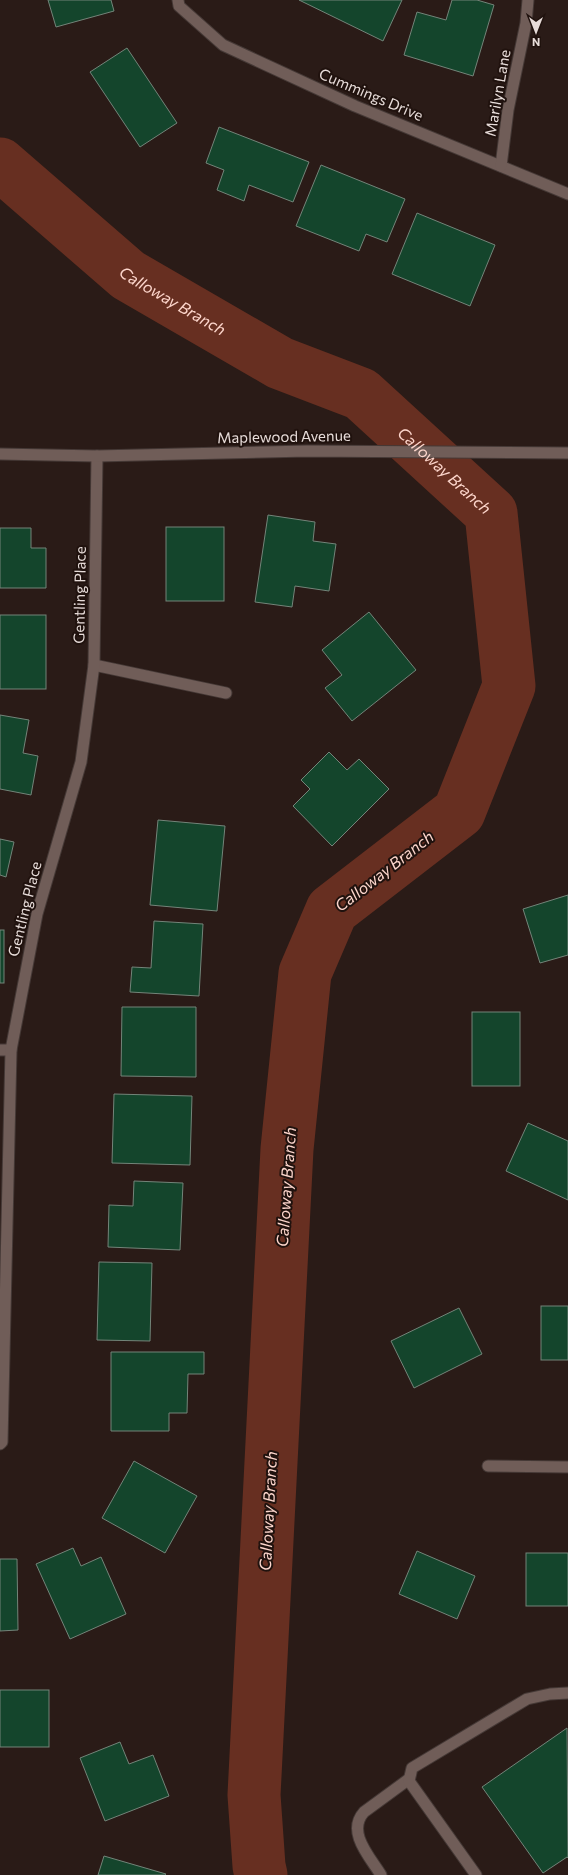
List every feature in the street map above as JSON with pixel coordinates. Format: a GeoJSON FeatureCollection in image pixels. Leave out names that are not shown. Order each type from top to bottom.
{"type":"FeatureCollection","features":[{"type":"Feature","properties":{"kind":"street","name":"Cummings Drive"},"geometry":{"type":"LineString","coordinates":[[178,0],[179,6],[223,45],[355,106],[568,194]]}},
{"type":"Feature","properties":{"kind":"street","name":"Marilyn Lane"},"geometry":{"type":"LineString","coordinates":[[501,166],[508,110],[526,23],[528,0]]}},
{"type":"Feature","properties":{"kind":"street","name":"Maplewood Avenue"},"geometry":{"type":"LineString","coordinates":[[0,454],[98,456],[307,451],[565,453]]}},
{"type":"Feature","properties":{"kind":"street","name":"Gentling Place"},"geometry":{"type":"LineString","coordinates":[[0,1444],[2,1442],[5,1050],[37,914],[81,762],[94,665],[98,456]]}},
{"type":"Feature","properties":{"kind":"street"},"geometry":{"type":"LineString","coordinates":[[94,665],[226,693]]}},
{"type":"Feature","properties":{"kind":"street"},"geometry":{"type":"LineString","coordinates":[[488,1466],[568,1467]]}},
{"type":"Feature","properties":{"kind":"street"},"geometry":{"type":"LineString","coordinates":[[381,1875],[360,1841],[357,1832],[358,1819],[364,1812],[409,1779],[412,1768],[527,1700],[550,1694],[568,1693]]}},
{"type":"Feature","properties":{"kind":"street"},"geometry":{"type":"LineString","coordinates":[[409,1779],[476,1875]]}},
{"type":"Feature","properties":{"kind":"building"},"geometry":{"type":"Polygon","coordinates":[[[48,0],[111,0],[114,11],[56,27],[48,0]]]}},
{"type":"Feature","properties":{"kind":"building"},"geometry":{"type":"Polygon","coordinates":[[[299,0],[402,0],[383,41],[299,0]]]}},
{"type":"Feature","properties":{"kind":"building"},"geometry":{"type":"Polygon","coordinates":[[[452,0],[477,0],[494,5],[473,76],[404,55],[417,12],[446,20],[452,0]]]}},
{"type":"Feature","properties":{"kind":"building"},"geometry":{"type":"Polygon","coordinates":[[[127,48],[177,123],[140,147],[90,72],[127,48]]]}},
{"type":"Feature","properties":{"kind":"building"},"geometry":{"type":"Polygon","coordinates":[[[219,127],[309,162],[293,202],[249,185],[244,201],[217,190],[224,170],[206,163],[219,127]]]}},
{"type":"Feature","properties":{"kind":"building"},"geometry":{"type":"Polygon","coordinates":[[[321,165],[405,199],[387,242],[366,234],[359,251],[296,226],[321,165]]]}},
{"type":"Feature","properties":{"kind":"building"},"geometry":{"type":"Polygon","coordinates":[[[417,213],[495,245],[470,306],[392,274],[417,213]]]}},
{"type":"Feature","properties":{"kind":"building"},"geometry":{"type":"Polygon","coordinates":[[[268,515],[315,522],[313,541],[336,544],[329,591],[295,586],[292,607],[255,602],[268,515]]]}},
{"type":"Feature","properties":{"kind":"building"},"geometry":{"type":"Polygon","coordinates":[[[166,527],[224,527],[224,601],[166,601],[166,527]]]}},
{"type":"Feature","properties":{"kind":"building"},"geometry":{"type":"Polygon","coordinates":[[[0,528],[31,528],[31,548],[46,548],[46,588],[0,588],[0,528]]]}},
{"type":"Feature","properties":{"kind":"building"},"geometry":{"type":"Polygon","coordinates":[[[369,612],[416,670],[352,721],[325,688],[342,675],[322,650],[369,612]]]}},
{"type":"Feature","properties":{"kind":"building"},"geometry":{"type":"Polygon","coordinates":[[[0,615],[46,615],[46,689],[0,689],[0,615]]]}},
{"type":"Feature","properties":{"kind":"building"},"geometry":{"type":"Polygon","coordinates":[[[0,715],[29,720],[23,753],[38,756],[31,795],[0,789],[0,715]]]}},
{"type":"Feature","properties":{"kind":"building"},"geometry":{"type":"Polygon","coordinates":[[[329,752],[347,770],[359,759],[389,789],[332,846],[293,806],[310,789],[301,780],[329,752]]]}},
{"type":"Feature","properties":{"kind":"building"},"geometry":{"type":"Polygon","coordinates":[[[158,820],[225,826],[217,911],[150,905],[158,820]]]}},
{"type":"Feature","properties":{"kind":"building"},"geometry":{"type":"Polygon","coordinates":[[[0,839],[14,842],[6,877],[0,875],[0,839]]]}},
{"type":"Feature","properties":{"kind":"building"},"geometry":{"type":"Polygon","coordinates":[[[568,895],[568,955],[540,963],[523,909],[568,895]]]}},
{"type":"Feature","properties":{"kind":"building"},"geometry":{"type":"Polygon","coordinates":[[[154,921],[203,924],[199,996],[130,992],[132,967],[151,968],[154,921]]]}},
{"type":"Feature","properties":{"kind":"building"},"geometry":{"type":"Polygon","coordinates":[[[0,930],[4,930],[4,983],[0,983],[0,930]]]}},
{"type":"Feature","properties":{"kind":"building"},"geometry":{"type":"Polygon","coordinates":[[[122,1007],[196,1007],[196,1077],[121,1076],[122,1007]]]}},
{"type":"Feature","properties":{"kind":"building"},"geometry":{"type":"Polygon","coordinates":[[[472,1012],[520,1012],[520,1086],[472,1086],[472,1012]]]}},
{"type":"Feature","properties":{"kind":"building"},"geometry":{"type":"Polygon","coordinates":[[[114,1094],[192,1096],[190,1165],[112,1163],[114,1094]]]}},
{"type":"Feature","properties":{"kind":"building"},"geometry":{"type":"Polygon","coordinates":[[[528,1123],[568,1141],[568,1200],[506,1171],[528,1123]]]}},
{"type":"Feature","properties":{"kind":"building"},"geometry":{"type":"Polygon","coordinates":[[[134,1181],[183,1183],[180,1250],[108,1247],[109,1205],[133,1206],[134,1181]]]}},
{"type":"Feature","properties":{"kind":"building"},"geometry":{"type":"Polygon","coordinates":[[[99,1262],[152,1263],[150,1341],[97,1340],[99,1262]]]}},
{"type":"Feature","properties":{"kind":"building"},"geometry":{"type":"Polygon","coordinates":[[[541,1306],[568,1306],[568,1360],[541,1360],[541,1306]]]}},
{"type":"Feature","properties":{"kind":"building"},"geometry":{"type":"Polygon","coordinates":[[[459,1308],[482,1354],[414,1388],[391,1341],[459,1308]]]}},
{"type":"Feature","properties":{"kind":"building"},"geometry":{"type":"Polygon","coordinates":[[[111,1352],[204,1352],[204,1374],[188,1374],[187,1413],[169,1413],[169,1431],[111,1431],[111,1352]]]}},
{"type":"Feature","properties":{"kind":"building"},"geometry":{"type":"Polygon","coordinates":[[[134,1461],[197,1496],[165,1553],[102,1518],[134,1461]]]}},
{"type":"Feature","properties":{"kind":"building"},"geometry":{"type":"Polygon","coordinates":[[[73,1548],[81,1566],[101,1557],[126,1614],[70,1639],[36,1564],[73,1548]]]}},
{"type":"Feature","properties":{"kind":"building"},"geometry":{"type":"Polygon","coordinates":[[[417,1551],[475,1576],[457,1619],[399,1594],[417,1551]]]}},
{"type":"Feature","properties":{"kind":"building"},"geometry":{"type":"Polygon","coordinates":[[[526,1553],[568,1553],[568,1606],[526,1606],[526,1553]]]}},
{"type":"Feature","properties":{"kind":"building"},"geometry":{"type":"Polygon","coordinates":[[[0,1559],[17,1559],[18,1630],[0,1631],[0,1559]]]}},
{"type":"Feature","properties":{"kind":"building"},"geometry":{"type":"Polygon","coordinates":[[[0,1690],[49,1690],[49,1747],[0,1747],[0,1690]]]}},
{"type":"Feature","properties":{"kind":"building"},"geometry":{"type":"Polygon","coordinates":[[[567,1728],[568,1858],[567,1857],[543,1873],[482,1787],[567,1728]]]}},
{"type":"Feature","properties":{"kind":"building"},"geometry":{"type":"Polygon","coordinates":[[[120,1742],[129,1764],[153,1755],[169,1796],[105,1821],[80,1758],[120,1742]]]}},
{"type":"Feature","properties":{"kind":"building"},"geometry":{"type":"Polygon","coordinates":[[[104,1856],[166,1874],[98,1875],[104,1856]]]}},
{"type":"Feature","properties":{"kind":"waterway","name":"Calloway Branch"},"geometry":{"type":"LineString","coordinates":[[0,164],[128,275],[280,363],[361,394],[491,513],[509,686],[459,812],[332,910],[305,973],[287,1149],[254,1795],[259,1866],[261,1875]]}}]}
